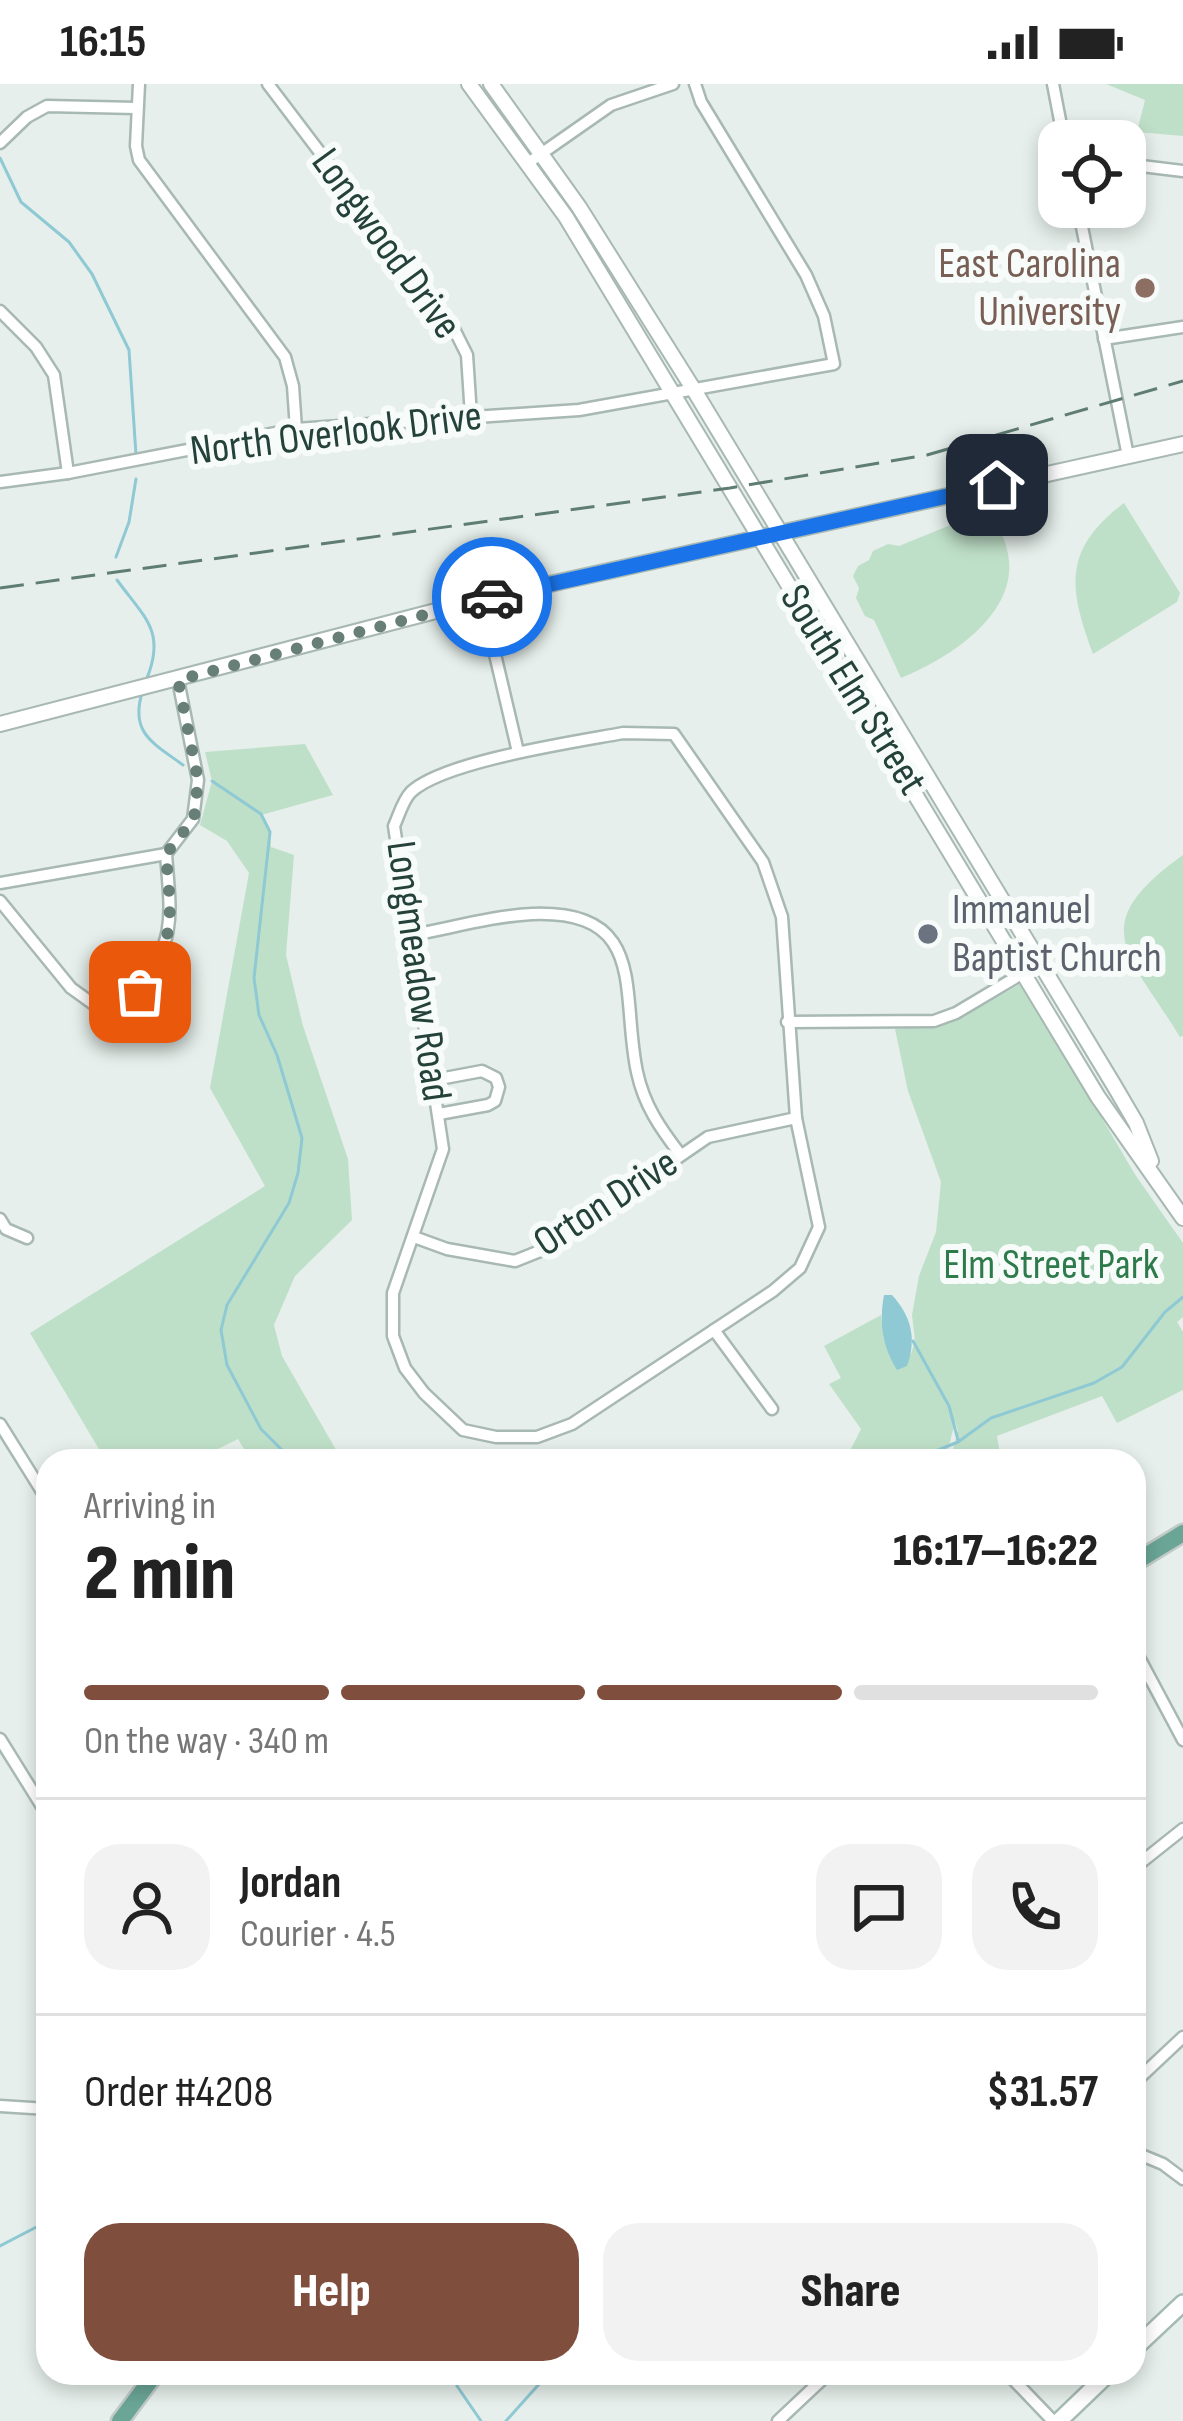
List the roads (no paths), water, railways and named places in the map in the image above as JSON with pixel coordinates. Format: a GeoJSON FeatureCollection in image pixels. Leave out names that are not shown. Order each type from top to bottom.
{"type":"FeatureCollection","features":[{"type":"Feature","properties":{"kind":"main road"},"geometry":{"type":"LineString","coordinates":[[1146,1556],[1183,1533]]}},
{"type":"Feature","properties":{"kind":"main road"},"geometry":{"type":"LineString","coordinates":[[1146,2337],[1183,2302]]}},
{"type":"Feature","properties":{"kind":"main road"},"geometry":{"type":"LineString","coordinates":[[121,2421],[147,2385]]}},
{"type":"Feature","properties":{"kind":"main road"},"geometry":{"type":"LineString","coordinates":[[1056,2421],[1096,2385]]}},
{"type":"Feature","properties":{"kind":"street"},"geometry":{"type":"LineString","coordinates":[[139,84],[139,160],[285,356],[296,429]]}},
{"type":"Feature","properties":{"kind":"street","name":"Longwood Drive"},"geometry":{"type":"LineString","coordinates":[[268,84],[454,329],[466,355],[471,416]]}},
{"type":"Feature","properties":{"kind":"street","name":"South Elm Street"},"geometry":{"type":"LineString","coordinates":[[470,84],[600,272],[828,651],[991,883],[1136,1123],[1157,1177]]}},
{"type":"Feature","properties":{"kind":"street","name":"South Elm Street"},"geometry":{"type":"LineString","coordinates":[[491,84],[543,153],[782,533],[845,640],[975,892],[1098,1096],[1183,1219]]}},
{"type":"Feature","properties":{"kind":"street"},"geometry":{"type":"LineString","coordinates":[[529,163],[611,105],[673,84]]}},
{"type":"Feature","properties":{"kind":"street","name":"North Overlook Drive"},"geometry":{"type":"LineString","coordinates":[[0,482],[296,429],[579,410],[834,364],[824,316],[806,275],[701,102],[695,84]]}},
{"type":"Feature","properties":{"kind":"street"},"geometry":{"type":"LineString","coordinates":[[1053,84],[1060,120]]}},
{"type":"Feature","properties":{"kind":"street"},"geometry":{"type":"LineString","coordinates":[[0,143],[27,117],[47,106],[136,108]]}},
{"type":"Feature","properties":{"kind":"street"},"geometry":{"type":"LineString","coordinates":[[1146,167],[1183,171]]}},
{"type":"Feature","properties":{"kind":"street"},"geometry":{"type":"LineString","coordinates":[[1082,228],[1128,456]]}},
{"type":"Feature","properties":{"kind":"street"},"geometry":{"type":"LineString","coordinates":[[600,272],[614,263]]}},
{"type":"Feature","properties":{"kind":"street"},"geometry":{"type":"LineString","coordinates":[[0,311],[54,374],[68,473]]}},
{"type":"Feature","properties":{"kind":"street"},"geometry":{"type":"LineString","coordinates":[[1104,339],[1183,327]]}},
{"type":"Feature","properties":{"kind":"street"},"geometry":{"type":"LineString","coordinates":[[0,724],[482,599],[1183,444]]}},
{"type":"Feature","properties":{"kind":"street"},"geometry":{"type":"LineString","coordinates":[[482,599],[518,752]]}},
{"type":"Feature","properties":{"kind":"street"},"geometry":{"type":"LineString","coordinates":[[828,651],[845,640]]}},
{"type":"Feature","properties":{"kind":"street"},"geometry":{"type":"LineString","coordinates":[[0,883],[166,854],[194,819],[198,780],[178,680]]}},
{"type":"Feature","properties":{"kind":"street","name":"Longmeadow Road"},"geometry":{"type":"LineString","coordinates":[[623,733],[674,734],[764,862],[782,917],[796,1118],[819,1227],[800,1268],[772,1291],[572,1424],[538,1437],[496,1437],[463,1430],[424,1394],[405,1368],[393,1336],[393,1293],[443,1149],[394,826],[408,795],[429,779],[518,752],[623,733]]}},
{"type":"Feature","properties":{"kind":"street"},"geometry":{"type":"LineString","coordinates":[[0,901],[70,988],[96,1006],[140,992],[165,954],[171,915],[166,854]]}},
{"type":"Feature","properties":{"kind":"street"},"geometry":{"type":"LineString","coordinates":[[975,892],[991,883]]}},
{"type":"Feature","properties":{"kind":"street"},"geometry":{"type":"LineString","coordinates":[[412,935],[531,914],[585,918],[610,934],[623,964],[637,1071],[650,1114],[680,1154]]}},
{"type":"Feature","properties":{"kind":"street"},"geometry":{"type":"LineString","coordinates":[[787,1022],[934,1021],[1040,963]]}},
{"type":"Feature","properties":{"kind":"street"},"geometry":{"type":"LineString","coordinates":[[434,1080],[482,1071],[496,1078],[500,1088],[488,1105],[439,1114]]}},
{"type":"Feature","properties":{"kind":"street"},"geometry":{"type":"LineString","coordinates":[[1098,1096],[1115,1087]]}},
{"type":"Feature","properties":{"kind":"street","name":"Orton Drive"},"geometry":{"type":"LineString","coordinates":[[414,1237],[447,1249],[515,1261],[545,1249],[707,1137],[796,1118]]}},
{"type":"Feature","properties":{"kind":"street"},"geometry":{"type":"LineString","coordinates":[[1121,1131],[1136,1123]]}},
{"type":"Feature","properties":{"kind":"street"},"geometry":{"type":"LineString","coordinates":[[0,1219],[6,1228],[27,1238]]}},
{"type":"Feature","properties":{"kind":"street"},"geometry":{"type":"LineString","coordinates":[[714,1330],[772,1409]]}},
{"type":"Feature","properties":{"kind":"street"},"geometry":{"type":"LineString","coordinates":[[0,1424],[36,1482]]}},
{"type":"Feature","properties":{"kind":"street"},"geometry":{"type":"LineString","coordinates":[[1146,1673],[1183,1740]]}},
{"type":"Feature","properties":{"kind":"street"},"geometry":{"type":"LineString","coordinates":[[0,1739],[36,1797]]}},
{"type":"Feature","properties":{"kind":"street"},"geometry":{"type":"LineString","coordinates":[[1146,1858],[1183,1828]]}},
{"type":"Feature","properties":{"kind":"street"},"geometry":{"type":"LineString","coordinates":[[1146,2072],[1183,2038]]}},
{"type":"Feature","properties":{"kind":"street"},"geometry":{"type":"LineString","coordinates":[[0,2106],[36,2108]]}},
{"type":"Feature","properties":{"kind":"street"},"geometry":{"type":"LineString","coordinates":[[1146,2157],[1183,2179]]}},
{"type":"Feature","properties":{"kind":"street"},"geometry":{"type":"LineString","coordinates":[[778,2421],[817,2385]]}},
{"type":"Feature","properties":{"kind":"street"},"geometry":{"type":"LineString","coordinates":[[1019,2385],[1056,2421]]}},
{"type":"Feature","properties":{"kind":"water"},"geometry":{"type":"Polygon","coordinates":[[[884,1295],[892,1295],[899,1303],[910,1328],[907,1366],[897,1370],[883,1334],[884,1295]]]}},
{"type":"Feature","properties":{"kind":"waterway"},"geometry":{"type":"LineString","coordinates":[[0,158],[21,202],[69,242],[92,274],[129,350],[136,455]]}},
{"type":"Feature","properties":{"kind":"waterway"},"geometry":{"type":"LineString","coordinates":[[116,557],[129,522],[136,479]]}},
{"type":"Feature","properties":{"kind":"waterway"},"geometry":{"type":"LineString","coordinates":[[117,580],[153,636],[147,678]]}},
{"type":"Feature","properties":{"kind":"waterway"},"geometry":{"type":"LineString","coordinates":[[142,693],[142,728],[183,765]]}},
{"type":"Feature","properties":{"kind":"waterway"},"geometry":{"type":"LineString","coordinates":[[212,781],[261,814],[270,832],[254,978],[259,1015],[277,1055],[302,1138],[289,1203],[227,1305],[221,1330],[227,1365],[261,1429],[281,1449]]}},
{"type":"Feature","properties":{"kind":"waterway"},"geometry":{"type":"LineString","coordinates":[[941,1449],[991,1418],[1094,1383],[1122,1367],[1165,1312],[1183,1297]]}},
{"type":"Feature","properties":{"kind":"waterway"},"geometry":{"type":"LineString","coordinates":[[913,1341],[949,1406],[958,1440]]}},
{"type":"Feature","properties":{"kind":"waterway"},"geometry":{"type":"LineString","coordinates":[[0,2246],[36,2227]]}},
{"type":"Feature","properties":{"kind":"waterway"},"geometry":{"type":"LineString","coordinates":[[457,2385],[481,2421]]}},
{"type":"Feature","properties":{"kind":"waterway"},"geometry":{"type":"LineString","coordinates":[[506,2421],[538,2385]]}},
{"type":"Feature","properties":{"kind":"railway"},"geometry":{"type":"LineString","coordinates":[[0,588],[730,488],[927,455],[1183,381]]}},
{"type":"Feature","properties":{"kind":"place","name":"East Carolina University"},"geometry":{"type":"Point","coordinates":[1145,288]}},
{"type":"Feature","properties":{"kind":"place","name":"Immanuel Baptist Church"},"geometry":{"type":"Point","coordinates":[928,934]}},
{"type":"Feature","properties":{"kind":"park label","name":"Elm Street Park"},"geometry":{"type":"Point","coordinates":[1051,1265]}}]}
